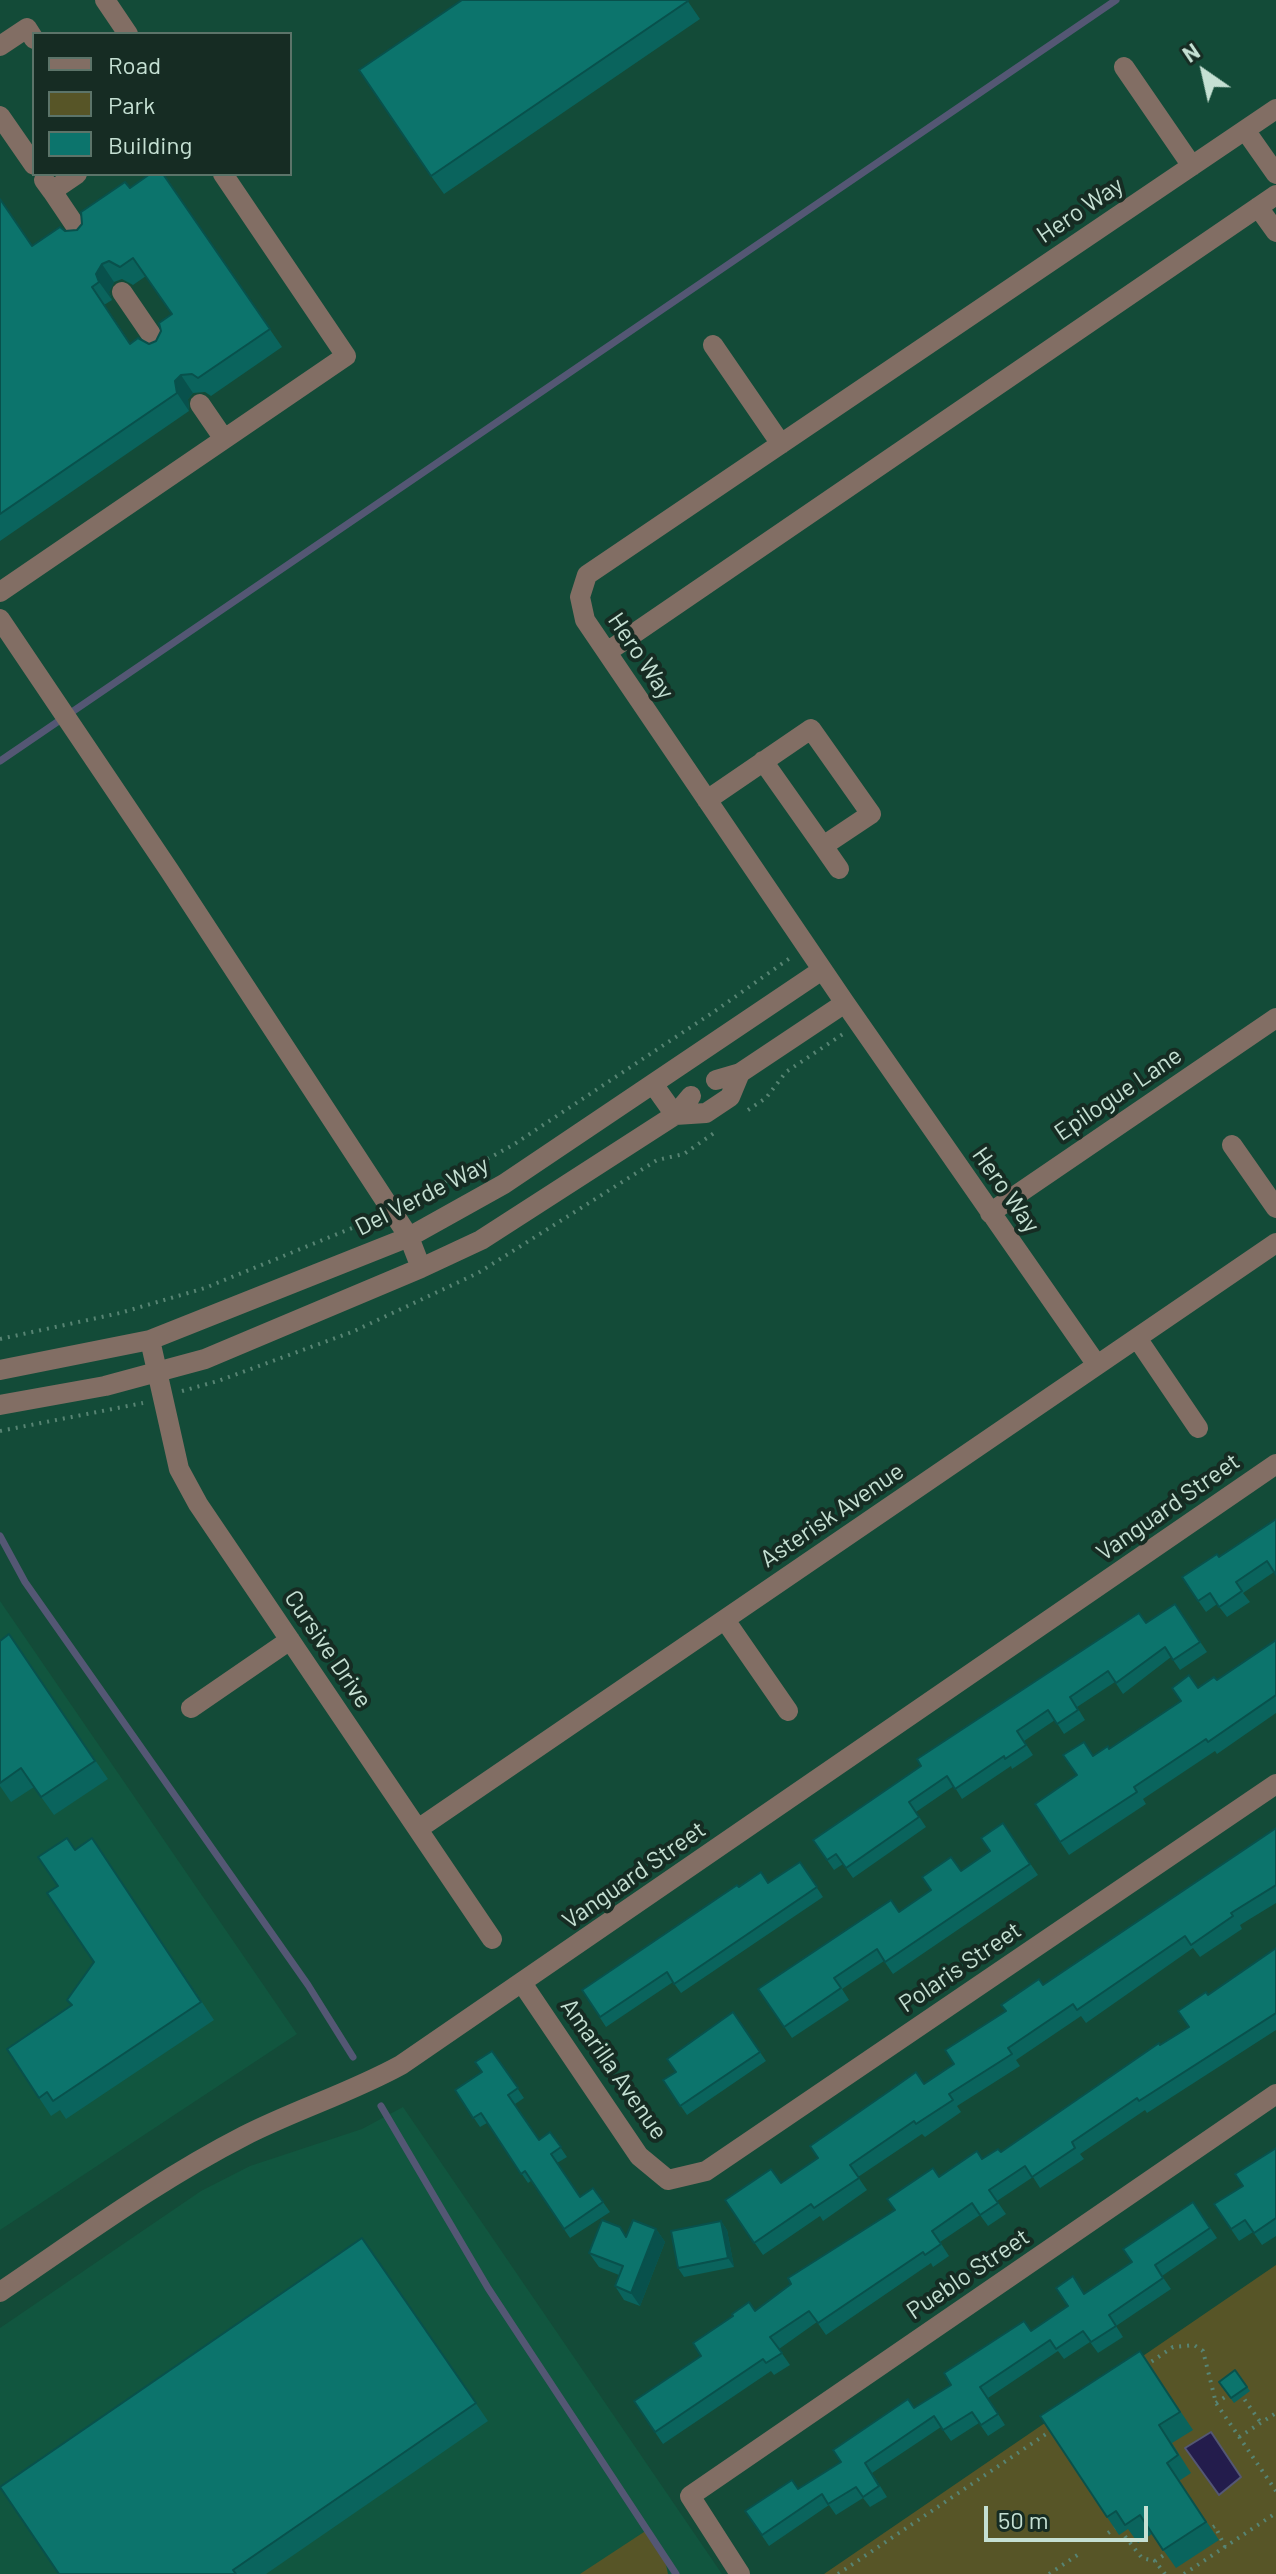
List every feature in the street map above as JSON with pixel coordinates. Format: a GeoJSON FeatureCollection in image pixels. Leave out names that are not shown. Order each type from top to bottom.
{"type":"FeatureCollection","features":[{"type":"Feature","properties":{"kind":"street"},"geometry":{"type":"LineString","coordinates":[[105,0],[127,32]]}},
{"type":"Feature","properties":{"kind":"street"},"geometry":{"type":"LineString","coordinates":[[0,46],[27,28],[32,36]]}},
{"type":"Feature","properties":{"kind":"street"},"geometry":{"type":"LineString","coordinates":[[1124,67],[1192,166]]}},
{"type":"Feature","properties":{"kind":"street","name":"Hero Way"},"geometry":{"type":"LineString","coordinates":[[1097,1365],[806,947],[585,620],[580,597],[587,575],[1276,109]]}},
{"type":"Feature","properties":{"kind":"street"},"geometry":{"type":"LineString","coordinates":[[0,116],[32,162]]}},
{"type":"Feature","properties":{"kind":"street"},"geometry":{"type":"LineString","coordinates":[[1245,130],[1276,174]]}},
{"type":"Feature","properties":{"kind":"street"},"geometry":{"type":"LineString","coordinates":[[69,176],[46,182],[83,237]]}},
{"type":"Feature","properties":{"kind":"street"},"geometry":{"type":"LineString","coordinates":[[0,592],[346,356],[224,176]]}},
{"type":"Feature","properties":{"kind":"street"},"geometry":{"type":"LineString","coordinates":[[607,652],[1276,195]]}},
{"type":"Feature","properties":{"kind":"street"},"geometry":{"type":"LineString","coordinates":[[1258,207],[1276,232]]}},
{"type":"Feature","properties":{"kind":"street"},"geometry":{"type":"LineString","coordinates":[[122,292],[161,349]]}},
{"type":"Feature","properties":{"kind":"street"},"geometry":{"type":"LineString","coordinates":[[713,345],[781,444]]}},
{"type":"Feature","properties":{"kind":"street"},"geometry":{"type":"LineString","coordinates":[[200,404],[224,439]]}},
{"type":"Feature","properties":{"kind":"street"},"geometry":{"type":"LineString","coordinates":[[0,619],[169,870],[409,1237],[421,1268]]}},
{"type":"Feature","properties":{"kind":"street"},"geometry":{"type":"LineString","coordinates":[[707,800],[811,729],[871,814],[823,846]]}},
{"type":"Feature","properties":{"kind":"street"},"geometry":{"type":"LineString","coordinates":[[763,761],[839,869]]}},
{"type":"Feature","properties":{"kind":"street","name":"Del Verde Way"},"geometry":{"type":"LineString","coordinates":[[0,1370],[150,1340],[409,1237],[504,1184],[822,970]]}},
{"type":"Feature","properties":{"kind":"street"},"geometry":{"type":"LineString","coordinates":[[716,1080],[740,1073],[845,1003]]}},
{"type":"Feature","properties":{"kind":"street","name":"Epilogue Lane"},"geometry":{"type":"LineString","coordinates":[[990,1213],[1276,1018]]}},
{"type":"Feature","properties":{"kind":"street"},"geometry":{"type":"LineString","coordinates":[[675,1115],[706,1113],[730,1097],[740,1073]]}},
{"type":"Feature","properties":{"kind":"street"},"geometry":{"type":"LineString","coordinates":[[653,1084],[675,1115]]}},
{"type":"Feature","properties":{"kind":"street"},"geometry":{"type":"LineString","coordinates":[[0,1405],[105,1386],[205,1359],[421,1268],[481,1240],[675,1115],[691,1096]]}},
{"type":"Feature","properties":{"kind":"street"},"geometry":{"type":"LineString","coordinates":[[1232,1145],[1276,1208]]}},
{"type":"Feature","properties":{"kind":"street","name":"Asterisk Avenue"},"geometry":{"type":"LineString","coordinates":[[418,1829],[1276,1243]]}},
{"type":"Feature","properties":{"kind":"street"},"geometry":{"type":"LineString","coordinates":[[1137,1338],[1198,1428]]}},
{"type":"Feature","properties":{"kind":"street","name":"Cursive Drive"},"geometry":{"type":"LineString","coordinates":[[150,1340],[179,1469],[198,1504],[492,1939]]}},
{"type":"Feature","properties":{"kind":"street","name":"Vanguard Street"},"geometry":{"type":"LineString","coordinates":[[0,2292],[169,2177],[246,2135],[376,2079],[401,2065],[1276,1464]]}},
{"type":"Feature","properties":{"kind":"street"},"geometry":{"type":"LineString","coordinates":[[725,1620],[788,1711]]}},
{"type":"Feature","properties":{"kind":"street"},"geometry":{"type":"LineString","coordinates":[[191,1708],[290,1640]]}},
{"type":"Feature","properties":{"kind":"street","name":"Polaris Street"},"geometry":{"type":"LineString","coordinates":[[668,2180],[706,2171],[1276,1784]]}},
{"type":"Feature","properties":{"kind":"street","name":"Amarilla Avenue"},"geometry":{"type":"LineString","coordinates":[[522,1983],[639,2156],[668,2180]]}},
{"type":"Feature","properties":{"kind":"street","name":"Pueblo Street"},"geometry":{"type":"LineString","coordinates":[[740,2574],[690,2496],[1276,2094]]}},
{"type":"Feature","properties":{"kind":"path"},"geometry":{"type":"LineString","coordinates":[[0,1339],[120,1313],[205,1288],[392,1211],[513,1145],[806,947]]}},
{"type":"Feature","properties":{"kind":"path"},"geometry":{"type":"LineString","coordinates":[[1135,2373],[1173,2347],[1194,2345],[1203,2351],[1216,2403],[1276,2491]]}},
{"type":"Feature","properties":{"kind":"path"},"geometry":{"type":"LineString","coordinates":[[1216,2403],[1238,2389],[1261,2423]]}},
{"type":"Feature","properties":{"kind":"path"},"geometry":{"type":"LineString","coordinates":[[1239,2437],[1276,2413]]}},
{"type":"Feature","properties":{"kind":"path"},"geometry":{"type":"LineString","coordinates":[[838,2574],[1057,2426]]}},
{"type":"Feature","properties":{"kind":"path"},"geometry":{"type":"LineString","coordinates":[[1184,2574],[1276,2513]]}},
{"type":"Feature","properties":{"kind":"path"},"geometry":{"type":"LineString","coordinates":[[1111,2516],[1142,2558],[1155,2561],[1165,2574]]}},
{"type":"Feature","properties":{"kind":"path"},"geometry":{"type":"LineString","coordinates":[[1108,2533],[1118,2526]]}},
{"type":"Feature","properties":{"kind":"path"},"geometry":{"type":"LineString","coordinates":[[1196,2536],[1215,2526],[1225,2547]]}},
{"type":"Feature","properties":{"kind":"path"},"geometry":{"type":"LineString","coordinates":[[1155,2561],[1169,2551]]}},
{"type":"Feature","properties":{"kind":"path"},"geometry":{"type":"LineString","coordinates":[[1049,2574],[1079,2554]]}},
{"type":"Feature","properties":{"kind":"shaded area"},"geometry":{"type":"Polygon","coordinates":[[[0,1601],[297,2034],[0,2230],[0,1601]]]}},
{"type":"Feature","properties":{"kind":"shaded area"},"geometry":{"type":"Polygon","coordinates":[[[403,2107],[722,2574],[0,2574],[0,2328],[201,2191],[250,2166],[362,2129],[403,2107]]]}},
{"type":"Feature","properties":{"kind":"shaded area"},"geometry":{"type":"Polygon","coordinates":[[[1211,2432],[1241,2477],[1219,2495],[1185,2448],[1211,2432]]]}},
{"type":"Feature","properties":{"kind":"green space"},"geometry":{"type":"Polygon","coordinates":[[[1276,2265],[1276,2574],[824,2574],[1276,2265]]]}},
{"type":"Feature","properties":{"kind":"green space"},"geometry":{"type":"Polygon","coordinates":[[[647,2530],[664,2556],[668,2574],[580,2574],[647,2530]]]}},
{"type":"Feature","properties":{"kind":"building"},"geometry":{"type":"Polygon","coordinates":[[[462,0],[688,1],[431,176],[359,70],[462,0]]]}},
{"type":"Feature","properties":{"kind":"building"},"geometry":{"type":"Polygon","coordinates":[[[147,176],[164,176],[270,329],[198,378],[192,374],[181,375],[175,381],[177,393],[0,514],[0,199],[32,246],[60,227],[65,231],[77,230],[82,224],[81,212],[125,182],[130,188],[147,176]],[[133,258],[120,267],[109,261],[102,264],[96,274],[99,282],[92,287],[130,344],[138,338],[149,344],[156,341],[161,331],[159,323],[172,314],[133,258]]]}},
{"type":"Feature","properties":{"kind":"building"},"geometry":{"type":"Polygon","coordinates":[[[1276,1519],[1276,1575],[1267,1561],[1236,1582],[1242,1591],[1219,1607],[1210,1593],[1198,1601],[1182,1577],[1217,1554],[1219,1557],[1276,1519]]]}},
{"type":"Feature","properties":{"kind":"building"},"geometry":{"type":"Polygon","coordinates":[[[1175,1604],[1200,1642],[1173,1660],[1165,1647],[1116,1683],[1108,1671],[1070,1697],[1078,1710],[1057,1724],[1048,1710],[1017,1731],[1026,1745],[1005,1759],[1004,1756],[955,1789],[947,1776],[909,1802],[919,1817],[846,1868],[836,1854],[827,1860],[813,1840],[921,1766],[917,1759],[1139,1613],[1146,1623],[1175,1604]]]}},
{"type":"Feature","properties":{"kind":"building"},"geometry":{"type":"Polygon","coordinates":[[[9,1634],[95,1761],[41,1797],[21,1768],[0,1783],[0,1641],[9,1634]]]}},
{"type":"Feature","properties":{"kind":"building"},"geometry":{"type":"Polygon","coordinates":[[[1276,1640],[1276,1695],[1208,1742],[1206,1739],[1134,1787],[1137,1792],[1060,1842],[1035,1804],[1077,1775],[1063,1755],[1084,1742],[1093,1756],[1108,1746],[1109,1749],[1181,1701],[1172,1688],[1189,1675],[1198,1688],[1214,1677],[1217,1680],[1276,1640]]]}},
{"type":"Feature","properties":{"kind":"building"},"geometry":{"type":"Polygon","coordinates":[[[1003,1823],[1030,1864],[885,1962],[877,1949],[834,1978],[841,1988],[784,2027],[758,1989],[891,1900],[899,1912],[931,1890],[922,1877],[951,1857],[961,1871],[990,1851],[981,1838],[1003,1823]]]}},
{"type":"Feature","properties":{"kind":"building"},"geometry":{"type":"Polygon","coordinates":[[[1276,1828],[1276,1885],[1231,1913],[1233,1916],[1191,1945],[1185,1936],[1077,2010],[1073,2004],[1008,2048],[1012,2054],[949,2094],[953,2100],[916,2124],[914,2121],[850,2165],[859,2178],[814,2208],[811,2204],[754,2243],[725,2200],[771,2169],[781,2183],[818,2158],[810,2146],[916,2072],[924,2084],[954,2064],[945,2050],[1006,2011],[1001,2005],[1039,1979],[1043,1985],[1276,1828]]]}},
{"type":"Feature","properties":{"kind":"building"},"geometry":{"type":"Polygon","coordinates":[[[67,1838],[75,1850],[92,1838],[201,2002],[53,2101],[47,2092],[39,2098],[7,2049],[72,2005],[67,2000],[94,1962],[47,1893],[58,1886],[38,1857],[67,1838]]]}},
{"type":"Feature","properties":{"kind":"building"},"geometry":{"type":"Polygon","coordinates":[[[800,1862],[817,1887],[674,1984],[667,1972],[600,2017],[582,1990],[737,1885],[739,1887],[761,1872],[768,1883],[800,1862]]]}},
{"type":"Feature","properties":{"kind":"building"},"geometry":{"type":"Polygon","coordinates":[[[1276,1948],[1276,2013],[1139,2101],[1137,2098],[1072,2142],[1075,2148],[1032,2177],[1025,2166],[989,2190],[998,2203],[980,2215],[972,2203],[932,2231],[941,2244],[925,2255],[923,2252],[818,2323],[809,2311],[770,2337],[782,2353],[766,2363],[763,2359],[655,2432],[634,2401],[701,2356],[693,2343],[749,2302],[755,2311],[791,2284],[788,2278],[895,2210],[887,2199],[933,2168],[939,2177],[977,2151],[982,2159],[998,2149],[1001,2152],[1159,2043],[1189,2027],[1178,2011],[1206,1992],[1208,1995],[1276,1948]]]}},
{"type":"Feature","properties":{"kind":"building"},"geometry":{"type":"Polygon","coordinates":[[[733,2012],[760,2052],[680,2106],[663,2080],[676,2072],[667,2059],[733,2012]]]}},
{"type":"Feature","properties":{"kind":"building"},"geometry":{"type":"Polygon","coordinates":[[[492,2051],[518,2088],[508,2095],[539,2140],[550,2132],[561,2147],[551,2154],[580,2197],[593,2188],[603,2202],[564,2229],[525,2171],[521,2174],[481,2113],[473,2118],[455,2090],[482,2072],[475,2062],[492,2051]]]}},
{"type":"Feature","properties":{"kind":"building"},"geometry":{"type":"Polygon","coordinates":[[[1276,2148],[1276,2218],[1254,2233],[1245,2220],[1231,2229],[1214,2204],[1243,2186],[1235,2174],[1276,2148]]]}},
{"type":"Feature","properties":{"kind":"building"},"geometry":{"type":"Polygon","coordinates":[[[1193,2202],[1210,2228],[1155,2265],[1163,2278],[1109,2315],[1116,2326],[1091,2342],[1083,2331],[1056,2349],[1050,2340],[980,2387],[998,2414],[981,2425],[972,2412],[943,2430],[934,2416],[865,2463],[879,2486],[863,2497],[856,2487],[828,2504],[822,2494],[762,2535],[745,2511],[792,2480],[798,2489],[841,2462],[833,2450],[908,2399],[914,2408],[951,2385],[944,2373],[1024,2321],[1031,2331],[1068,2306],[1056,2288],[1073,2276],[1084,2294],[1132,2262],[1123,2249],[1193,2202]]]}},
{"type":"Feature","properties":{"kind":"building"},"geometry":{"type":"Polygon","coordinates":[[[602,2220],[620,2227],[626,2237],[633,2220],[656,2229],[631,2293],[615,2286],[623,2266],[589,2253],[602,2220]]]}},
{"type":"Feature","properties":{"kind":"building"},"geometry":{"type":"Polygon","coordinates":[[[721,2221],[728,2258],[678,2268],[671,2231],[721,2221]]]}},
{"type":"Feature","properties":{"kind":"building"},"geometry":{"type":"Polygon","coordinates":[[[362,2238],[476,2403],[233,2570],[236,2574],[59,2574],[0,2487],[362,2238]]]}},
{"type":"Feature","properties":{"kind":"building"},"geometry":{"type":"Polygon","coordinates":[[[1140,2351],[1180,2412],[1159,2425],[1178,2455],[1167,2463],[1206,2522],[1163,2550],[1140,2515],[1125,2525],[1116,2511],[1107,2517],[1040,2416],[1140,2351]]]}},
{"type":"Feature","properties":{"kind":"building"},"geometry":{"type":"Polygon","coordinates":[[[1235,2370],[1247,2387],[1231,2398],[1219,2382],[1235,2370]]]}},
{"type":"Feature","properties":{"kind":"waterway"},"geometry":{"type":"LineString","coordinates":[[0,761],[1116,0]]}},
{"type":"Feature","properties":{"kind":"waterway"},"geometry":{"type":"LineString","coordinates":[[0,1536],[25,1582],[308,1985],[353,2057]]}},
{"type":"Feature","properties":{"kind":"waterway"},"geometry":{"type":"LineString","coordinates":[[381,2106],[488,2288],[676,2574]]}}]}
